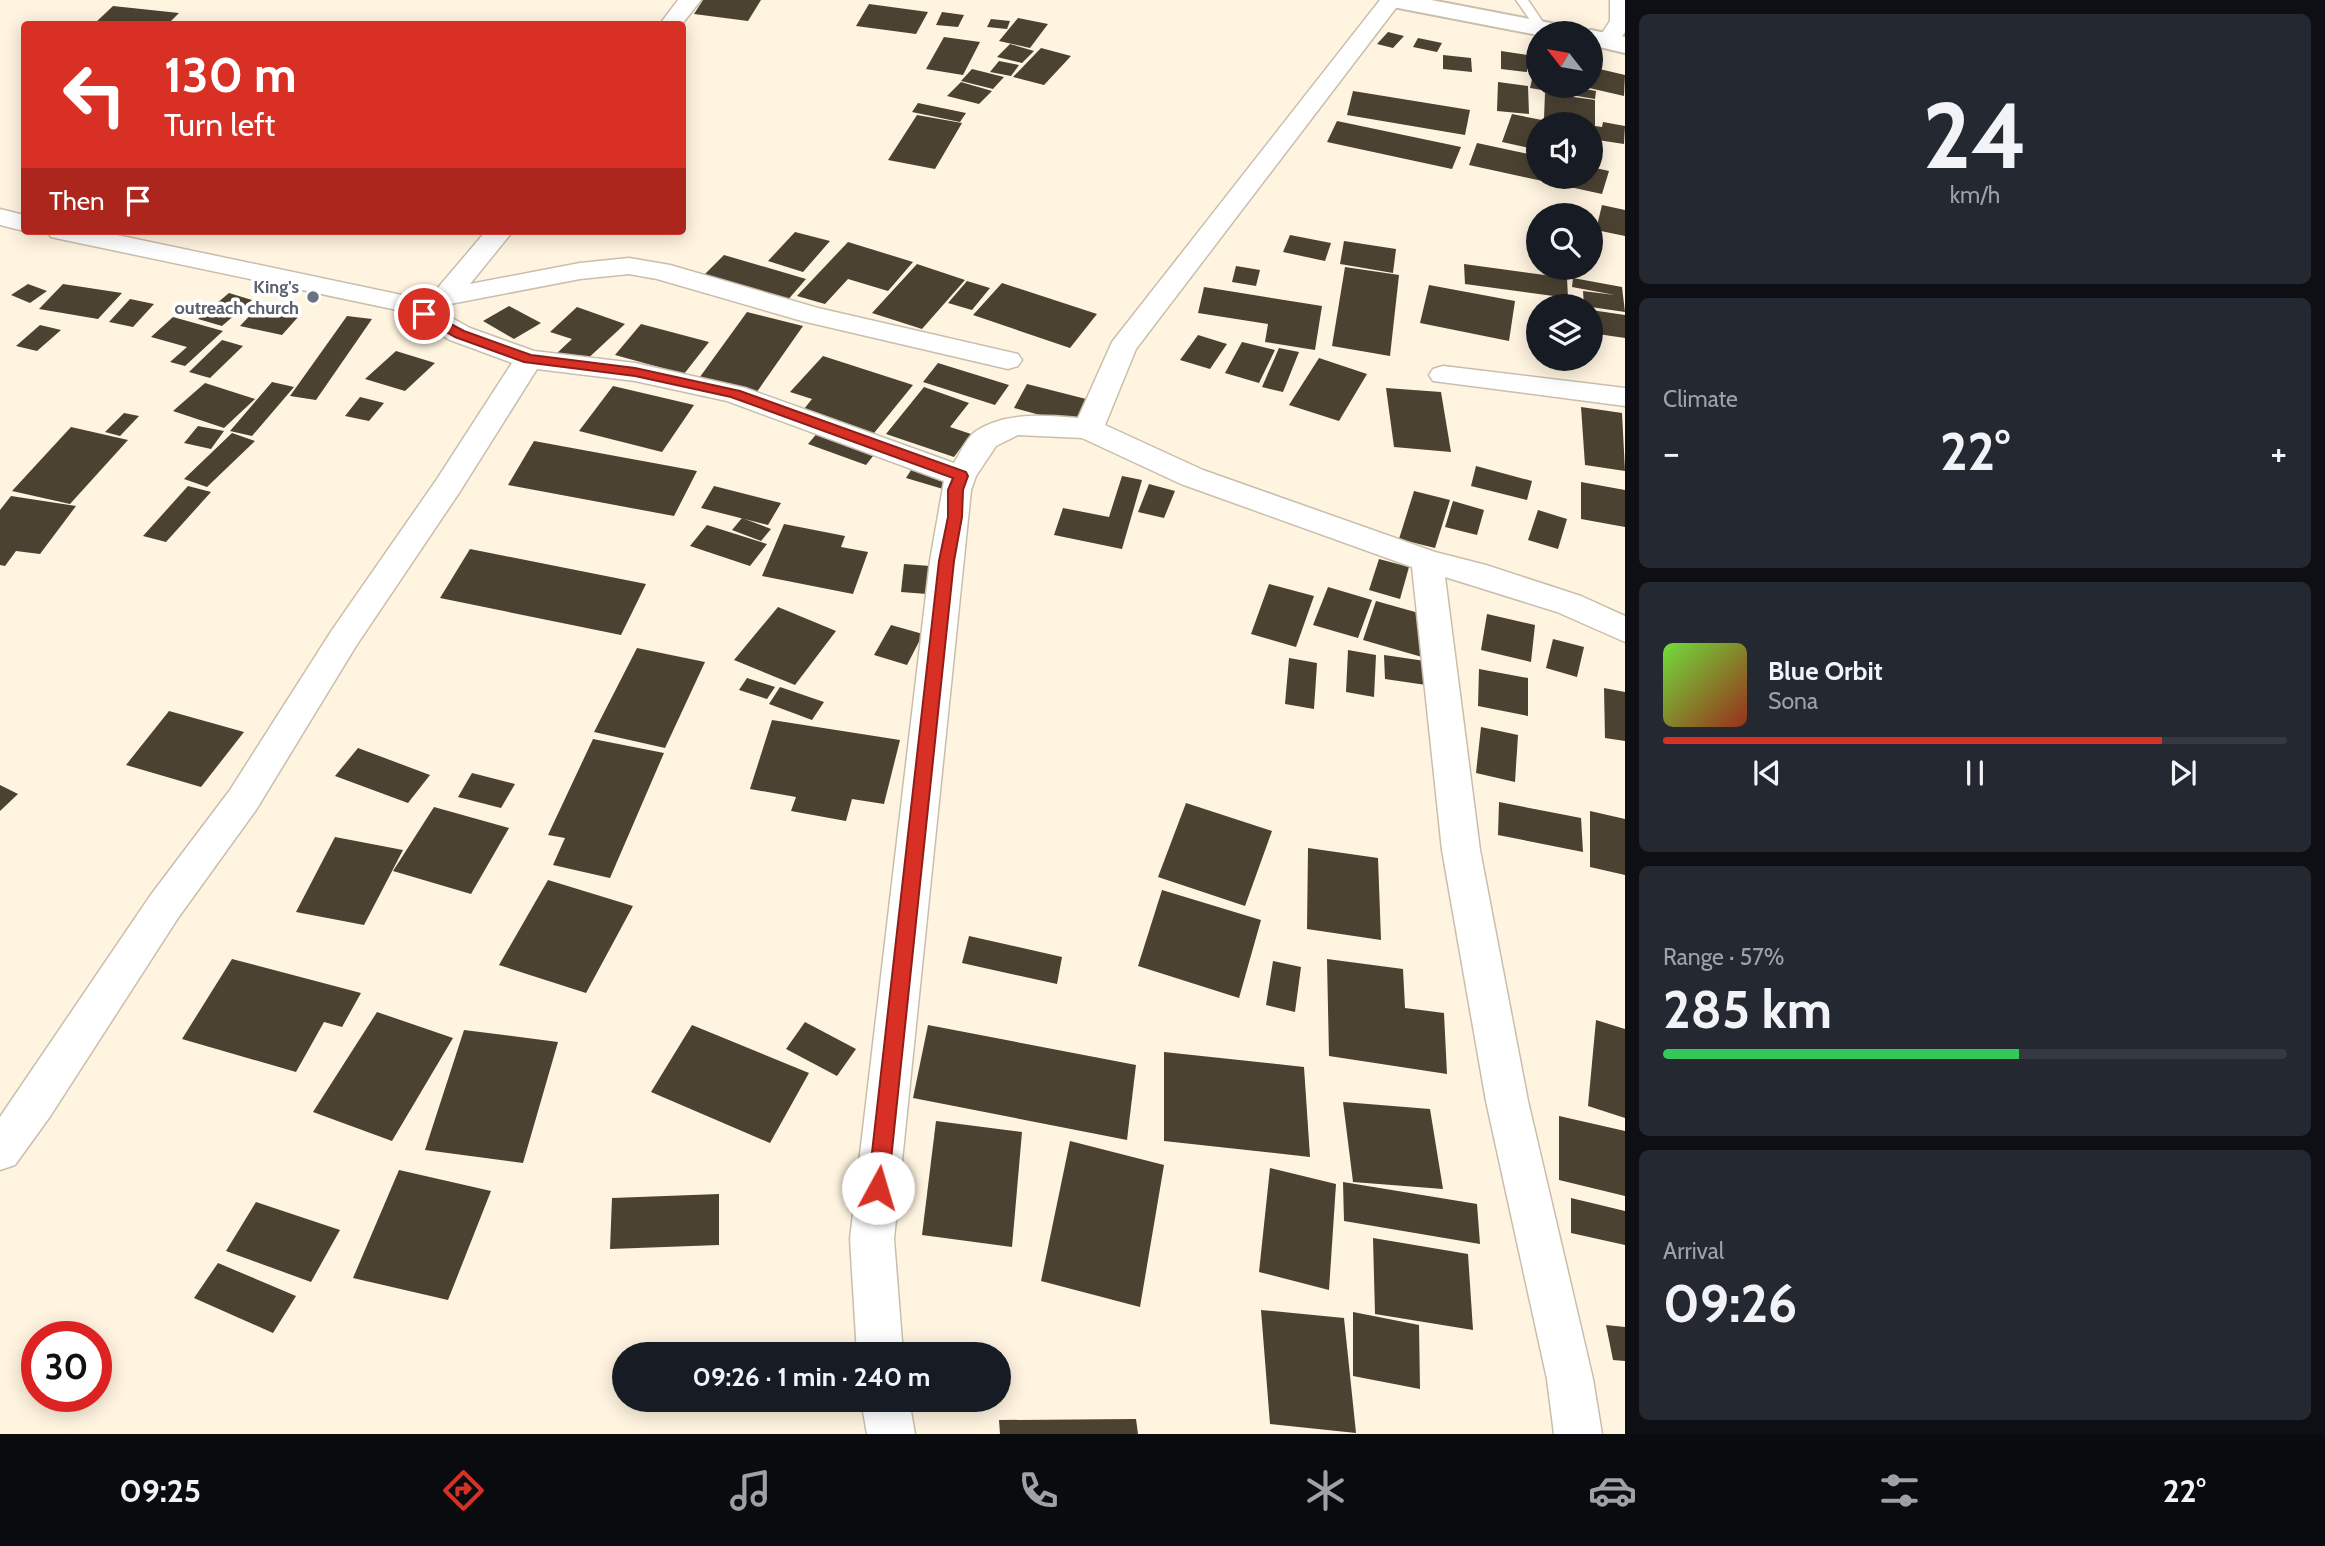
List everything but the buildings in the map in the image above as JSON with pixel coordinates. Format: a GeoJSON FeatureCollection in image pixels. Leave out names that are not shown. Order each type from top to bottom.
{"type":"FeatureCollection","features":[{"type":"Feature","properties":{"kind":"main road"},"geometry":{"type":"LineString","coordinates":[[1392,0],[1526,25]]}},
{"type":"Feature","properties":{"kind":"street"},"geometry":{"type":"LineString","coordinates":[[673,21],[690,0]]}},
{"type":"Feature","properties":{"kind":"street"},"geometry":{"type":"LineString","coordinates":[[1088,429],[1122,348],[1392,0]]}},
{"type":"Feature","properties":{"kind":"street"},"geometry":{"type":"LineString","coordinates":[[1608,42],[1621,21],[1621,0]]}},
{"type":"Feature","properties":{"kind":"street"},"geometry":{"type":"LineString","coordinates":[[0,217],[21,222]]}},
{"type":"Feature","properties":{"kind":"street"},"geometry":{"type":"LineString","coordinates":[[79,235],[406,304],[460,334],[528,359],[645,373],[735,394],[961,476]]}},
{"type":"Feature","properties":{"kind":"street"},"geometry":{"type":"LineString","coordinates":[[445,297],[497,235]]}},
{"type":"Feature","properties":{"kind":"street"},"geometry":{"type":"LineString","coordinates":[[406,304],[580,271],[629,266],[660,271],[812,315],[1008,360]]}},
{"type":"Feature","properties":{"kind":"street"},"geometry":{"type":"LineString","coordinates":[[0,1151],[36,1102],[164,907],[243,800],[344,638],[448,486],[528,359]]}},
{"type":"Feature","properties":{"kind":"street"},"geometry":{"type":"LineString","coordinates":[[1443,375],[1625,397]]}},
{"type":"Feature","properties":{"kind":"street"},"geometry":{"type":"LineString","coordinates":[[879,1342],[872,1239],[946,561],[955,517],[956,490],[961,476],[985,439],[1014,426],[1088,429],[1192,477],[1427,561],[1475,573],[1569,604],[1625,630]]}},
{"type":"Feature","properties":{"kind":"street"},"geometry":{"type":"LineString","coordinates":[[1427,561],[1461,850],[1507,1101],[1570,1379],[1578,1434]]}},
{"type":"Feature","properties":{"kind":"street"},"geometry":{"type":"LineString","coordinates":[[887,1412],[891,1434]]}},
{"type":"Feature","properties":{"kind":"lane"},"geometry":{"type":"LineString","coordinates":[[1522,0],[1536,21]]}},
{"type":"Feature","properties":{"kind":"place","name":"King's outreach church"},"geometry":{"type":"Point","coordinates":[313,297]}},
{"type":"Feature","properties":{"kind":"route"},"geometry":{"type":"LineString","coordinates":[[424,314],[460,334],[528,359],[635,372],[735,394],[961,476],[956,490],[955,517],[946,561],[878,1188]]}}]}
